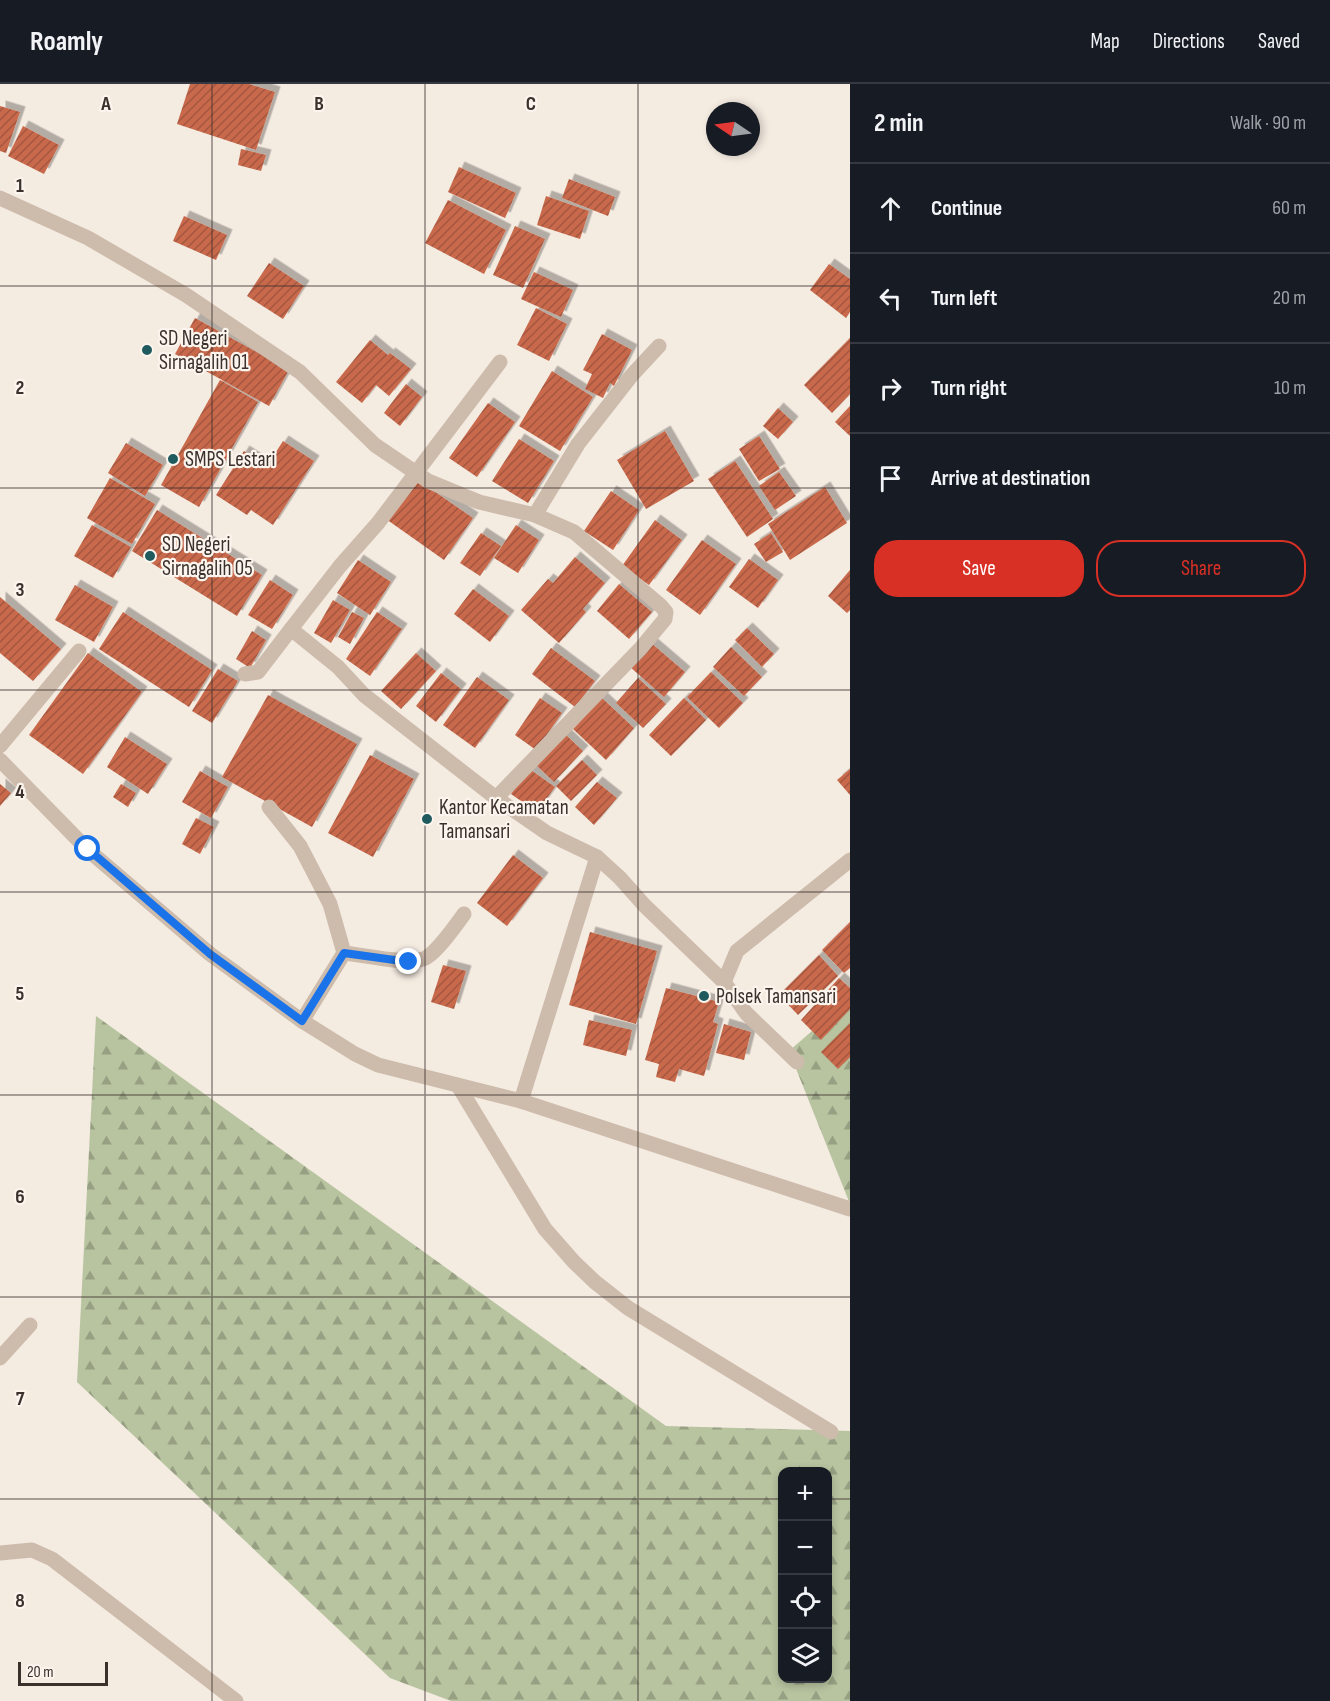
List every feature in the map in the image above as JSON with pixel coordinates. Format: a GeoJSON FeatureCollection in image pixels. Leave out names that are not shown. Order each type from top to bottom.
{"type":"FeatureCollection","features":[{"type":"Feature","properties":{"kind":"street"},"geometry":{"type":"LineString","coordinates":[[0,198],[88,238],[186,295],[300,372],[375,445],[428,481],[479,502],[535,516],[574,532],[666,612],[641,648],[496,798]]}},
{"type":"Feature","properties":{"kind":"street"},"geometry":{"type":"LineString","coordinates":[[535,516],[578,444],[632,375],[659,346]]}},
{"type":"Feature","properties":{"kind":"street"},"geometry":{"type":"LineString","coordinates":[[245,674],[258,672],[340,566],[378,523],[500,362]]}},
{"type":"Feature","properties":{"kind":"street"},"geometry":{"type":"LineString","coordinates":[[291,629],[338,667],[364,695],[496,798],[547,833],[597,857],[724,982],[746,1013],[797,1062]]}},
{"type":"Feature","properties":{"kind":"street"},"geometry":{"type":"LineString","coordinates":[[0,747],[79,651]]}},
{"type":"Feature","properties":{"kind":"street"},"geometry":{"type":"LineString","coordinates":[[0,759],[88,849],[210,954],[302,1021],[355,1054],[378,1065],[521,1101],[850,1209]]}},
{"type":"Feature","properties":{"kind":"street"},"geometry":{"type":"LineString","coordinates":[[269,807],[300,846],[330,904],[344,953],[302,1021]]}},
{"type":"Feature","properties":{"kind":"street"},"geometry":{"type":"LineString","coordinates":[[521,1101],[597,857]]}},
{"type":"Feature","properties":{"kind":"street"},"geometry":{"type":"LineString","coordinates":[[724,982],[737,951],[850,860]]}},
{"type":"Feature","properties":{"kind":"street"},"geometry":{"type":"LineString","coordinates":[[344,953],[409,962],[424,959],[433,952],[464,914]]}},
{"type":"Feature","properties":{"kind":"street"},"geometry":{"type":"LineString","coordinates":[[459,1087],[545,1229],[595,1282],[628,1308],[831,1432]]}},
{"type":"Feature","properties":{"kind":"street"},"geometry":{"type":"LineString","coordinates":[[0,1358],[30,1325]]}},
{"type":"Feature","properties":{"kind":"street"},"geometry":{"type":"LineString","coordinates":[[0,1554],[32,1550],[52,1559],[236,1701]]}},
{"type":"Feature","properties":{"kind":"green space"},"geometry":{"type":"Polygon","coordinates":[[[850,998],[850,1204],[789,1051],[850,998]]]}},
{"type":"Feature","properties":{"kind":"green space"},"geometry":{"type":"Polygon","coordinates":[[[96,1016],[666,1426],[850,1431],[850,1701],[451,1701],[390,1678],[77,1382],[96,1016]]]}},
{"type":"Feature","properties":{"kind":"building"},"geometry":{"type":"Polygon","coordinates":[[[190,84],[249,84],[275,92],[256,150],[177,124],[190,84]]]}},
{"type":"Feature","properties":{"kind":"building"},"geometry":{"type":"Polygon","coordinates":[[[0,106],[20,112],[6,153],[0,151],[0,106]]]}},
{"type":"Feature","properties":{"kind":"building"},"geometry":{"type":"Polygon","coordinates":[[[23,126],[59,145],[44,174],[8,156],[23,126]]]}},
{"type":"Feature","properties":{"kind":"building"},"geometry":{"type":"Polygon","coordinates":[[[241,149],[266,155],[261,171],[238,165],[241,149]]]}},
{"type":"Feature","properties":{"kind":"building"},"geometry":{"type":"Polygon","coordinates":[[[459,167],[516,193],[505,218],[448,192],[459,167]]]}},
{"type":"Feature","properties":{"kind":"building"},"geometry":{"type":"Polygon","coordinates":[[[569,179],[615,197],[608,216],[562,198],[569,179]]]}},
{"type":"Feature","properties":{"kind":"building"},"geometry":{"type":"Polygon","coordinates":[[[546,196],[589,211],[580,239],[537,225],[546,196]]]}},
{"type":"Feature","properties":{"kind":"building"},"geometry":{"type":"Polygon","coordinates":[[[448,200],[506,230],[484,274],[425,243],[448,200]]]}},
{"type":"Feature","properties":{"kind":"building"},"geometry":{"type":"Polygon","coordinates":[[[184,216],[227,235],[216,260],[173,241],[184,216]]]}},
{"type":"Feature","properties":{"kind":"building"},"geometry":{"type":"Polygon","coordinates":[[[515,226],[545,239],[523,288],[493,275],[515,226]]]}},
{"type":"Feature","properties":{"kind":"building"},"geometry":{"type":"Polygon","coordinates":[[[269,263],[304,286],[283,319],[247,296],[269,263]]]}},
{"type":"Feature","properties":{"kind":"building"},"geometry":{"type":"Polygon","coordinates":[[[829,264],[850,279],[850,312],[846,318],[810,290],[829,264]]]}},
{"type":"Feature","properties":{"kind":"building"},"geometry":{"type":"Polygon","coordinates":[[[534,272],[573,290],[561,317],[521,299],[534,272]]]}},
{"type":"Feature","properties":{"kind":"building"},"geometry":{"type":"Polygon","coordinates":[[[536,308],[567,324],[549,361],[517,345],[536,308]]]}},
{"type":"Feature","properties":{"kind":"building"},"geometry":{"type":"Polygon","coordinates":[[[195,318],[289,370],[269,406],[175,354],[195,318]]]}},
{"type":"Feature","properties":{"kind":"building"},"geometry":{"type":"Polygon","coordinates":[[[602,334],[632,350],[614,386],[610,383],[603,398],[585,389],[592,374],[583,370],[602,334]]]}},
{"type":"Feature","properties":{"kind":"building"},"geometry":{"type":"Polygon","coordinates":[[[850,338],[850,394],[832,413],[804,385],[850,338]]]}},
{"type":"Feature","properties":{"kind":"building"},"geometry":{"type":"Polygon","coordinates":[[[370,340],[388,355],[390,353],[411,369],[389,396],[376,385],[362,403],[336,382],[370,340]]]}},
{"type":"Feature","properties":{"kind":"building"},"geometry":{"type":"Polygon","coordinates":[[[552,371],[593,397],[560,451],[519,426],[552,371]]]}},
{"type":"Feature","properties":{"kind":"building"},"geometry":{"type":"Polygon","coordinates":[[[220,380],[258,402],[199,507],[161,485],[220,380]]]}},
{"type":"Feature","properties":{"kind":"building"},"geometry":{"type":"Polygon","coordinates":[[[406,384],[422,397],[400,426],[384,413],[406,384]]]}},
{"type":"Feature","properties":{"kind":"building"},"geometry":{"type":"Polygon","coordinates":[[[488,403],[515,422],[477,477],[449,458],[488,403]]]}},
{"type":"Feature","properties":{"kind":"building"},"geometry":{"type":"Polygon","coordinates":[[[850,406],[850,436],[835,422],[850,406]]]}},
{"type":"Feature","properties":{"kind":"building"},"geometry":{"type":"Polygon","coordinates":[[[778,408],[793,422],[778,439],[763,426],[778,408]]]}},
{"type":"Feature","properties":{"kind":"building"},"geometry":{"type":"Polygon","coordinates":[[[665,431],[694,481],[646,509],[617,460],[665,431]]]}},
{"type":"Feature","properties":{"kind":"building"},"geometry":{"type":"Polygon","coordinates":[[[759,436],[780,469],[759,481],[739,449],[759,436]]]}},
{"type":"Feature","properties":{"kind":"building"},"geometry":{"type":"Polygon","coordinates":[[[519,439],[554,461],[528,503],[492,481],[519,439]]]}},
{"type":"Feature","properties":{"kind":"building"},"geometry":{"type":"Polygon","coordinates":[[[283,441],[314,461],[273,525],[251,510],[247,515],[216,495],[244,451],[267,466],[283,441]]]}},
{"type":"Feature","properties":{"kind":"building"},"geometry":{"type":"Polygon","coordinates":[[[126,443],[163,465],[145,496],[108,473],[126,443]]]}},
{"type":"Feature","properties":{"kind":"building"},"geometry":{"type":"Polygon","coordinates":[[[735,461],[773,519],[747,537],[708,479],[735,461]]]}},
{"type":"Feature","properties":{"kind":"building"},"geometry":{"type":"Polygon","coordinates":[[[779,472],[796,496],[775,510],[759,486],[779,472]]]}},
{"type":"Feature","properties":{"kind":"building"},"geometry":{"type":"Polygon","coordinates":[[[110,478],[155,504],[132,544],[87,518],[110,478]]]}},
{"type":"Feature","properties":{"kind":"building"},"geometry":{"type":"Polygon","coordinates":[[[415,478],[473,518],[444,560],[386,519],[415,478]]]}},
{"type":"Feature","properties":{"kind":"building"},"geometry":{"type":"Polygon","coordinates":[[[825,487],[847,523],[790,560],[768,524],[825,487]]]}},
{"type":"Feature","properties":{"kind":"building"},"geometry":{"type":"Polygon","coordinates":[[[611,491],[639,510],[613,550],[584,531],[611,491]]]}},
{"type":"Feature","properties":{"kind":"building"},"geometry":{"type":"Polygon","coordinates":[[[157,510],[262,575],[237,616],[132,551],[157,510]]]}},
{"type":"Feature","properties":{"kind":"building"},"geometry":{"type":"Polygon","coordinates":[[[655,520],[682,540],[649,585],[622,566],[655,520]]]}},
{"type":"Feature","properties":{"kind":"building"},"geometry":{"type":"Polygon","coordinates":[[[92,525],[131,547],[113,578],[74,556],[92,525]]]}},
{"type":"Feature","properties":{"kind":"building"},"geometry":{"type":"Polygon","coordinates":[[[516,525],[539,540],[518,573],[494,558],[516,525]]]}},
{"type":"Feature","properties":{"kind":"building"},"geometry":{"type":"Polygon","coordinates":[[[481,533],[501,546],[480,576],[460,563],[481,533]]]}},
{"type":"Feature","properties":{"kind":"building"},"geometry":{"type":"Polygon","coordinates":[[[771,533],[783,552],[766,562],[754,544],[771,533]]]}},
{"type":"Feature","properties":{"kind":"building"},"geometry":{"type":"Polygon","coordinates":[[[702,540],[736,564],[700,615],[666,590],[702,540]]]}},
{"type":"Feature","properties":{"kind":"building"},"geometry":{"type":"Polygon","coordinates":[[[575,557],[605,583],[583,609],[586,612],[559,643],[521,610],[548,579],[553,583],[575,557]]]}},
{"type":"Feature","properties":{"kind":"building"},"geometry":{"type":"Polygon","coordinates":[[[749,559],[778,580],[758,608],[729,587],[749,559]]]}},
{"type":"Feature","properties":{"kind":"building"},"geometry":{"type":"Polygon","coordinates":[[[358,560],[391,582],[370,615],[337,593],[358,560]]]}},
{"type":"Feature","properties":{"kind":"building"},"geometry":{"type":"Polygon","coordinates":[[[850,570],[850,610],[847,613],[828,596],[850,570]]]}},
{"type":"Feature","properties":{"kind":"building"},"geometry":{"type":"Polygon","coordinates":[[[270,580],[293,595],[272,629],[248,615],[270,580]]]}},
{"type":"Feature","properties":{"kind":"building"},"geometry":{"type":"Polygon","coordinates":[[[619,584],[652,612],[629,639],[597,611],[619,584]]]}},
{"type":"Feature","properties":{"kind":"building"},"geometry":{"type":"Polygon","coordinates":[[[75,585],[113,607],[94,642],[55,620],[75,585]]]}},
{"type":"Feature","properties":{"kind":"building"},"geometry":{"type":"Polygon","coordinates":[[[473,589],[509,616],[490,642],[454,614],[473,589]]]}},
{"type":"Feature","properties":{"kind":"building"},"geometry":{"type":"Polygon","coordinates":[[[0,597],[61,649],[33,681],[0,653],[0,597]]]}},
{"type":"Feature","properties":{"kind":"building"},"geometry":{"type":"Polygon","coordinates":[[[333,600],[350,610],[331,643],[314,633],[333,600]]]}},
{"type":"Feature","properties":{"kind":"building"},"geometry":{"type":"Polygon","coordinates":[[[123,612],[212,670],[189,707],[99,649],[123,612]]]}},
{"type":"Feature","properties":{"kind":"building"},"geometry":{"type":"Polygon","coordinates":[[[352,612],[364,618],[350,644],[338,637],[352,612]]]}},
{"type":"Feature","properties":{"kind":"building"},"geometry":{"type":"Polygon","coordinates":[[[377,612],[402,629],[370,676],[346,659],[377,612]]]}},
{"type":"Feature","properties":{"kind":"building"},"geometry":{"type":"Polygon","coordinates":[[[747,628],[774,654],[762,667],[735,640],[747,628]]]}},
{"type":"Feature","properties":{"kind":"building"},"geometry":{"type":"Polygon","coordinates":[[[252,631],[266,640],[250,668],[236,659],[252,631]]]}},
{"type":"Feature","properties":{"kind":"building"},"geometry":{"type":"Polygon","coordinates":[[[650,642],[685,672],[664,697],[629,666],[650,642]]]}},
{"type":"Feature","properties":{"kind":"building"},"geometry":{"type":"Polygon","coordinates":[[[731,647],[762,677],[744,696],[713,667],[731,647]]]}},
{"type":"Feature","properties":{"kind":"building"},"geometry":{"type":"Polygon","coordinates":[[[551,648],[595,681],[575,707],[532,674],[551,648]]]}},
{"type":"Feature","properties":{"kind":"building"},"geometry":{"type":"Polygon","coordinates":[[[88,653],[142,692],[83,774],[29,735],[88,653]]]}},
{"type":"Feature","properties":{"kind":"building"},"geometry":{"type":"Polygon","coordinates":[[[416,653],[436,671],[401,709],[381,691],[416,653]]]}},
{"type":"Feature","properties":{"kind":"building"},"geometry":{"type":"Polygon","coordinates":[[[218,669],[238,681],[212,723],[192,711],[218,669]]]}},
{"type":"Feature","properties":{"kind":"building"},"geometry":{"type":"Polygon","coordinates":[[[711,672],[743,703],[719,728],[687,697],[711,672]]]}},
{"type":"Feature","properties":{"kind":"building"},"geometry":{"type":"Polygon","coordinates":[[[441,673],[461,689],[436,722],[416,706],[441,673]]]}},
{"type":"Feature","properties":{"kind":"building"},"geometry":{"type":"Polygon","coordinates":[[[477,677],[509,700],[475,748],[443,725],[477,677]]]}},
{"type":"Feature","properties":{"kind":"building"},"geometry":{"type":"Polygon","coordinates":[[[638,678],[666,704],[643,728],[616,703],[638,678]]]}},
{"type":"Feature","properties":{"kind":"building"},"geometry":{"type":"Polygon","coordinates":[[[268,695],[357,744],[312,827],[222,777],[268,695]]]}},
{"type":"Feature","properties":{"kind":"building"},"geometry":{"type":"Polygon","coordinates":[[[540,698],[562,713],[536,750],[515,735],[540,698]]]}},
{"type":"Feature","properties":{"kind":"building"},"geometry":{"type":"Polygon","coordinates":[[[602,698],[634,728],[606,760],[573,729],[602,698]]]}},
{"type":"Feature","properties":{"kind":"building"},"geometry":{"type":"Polygon","coordinates":[[[684,698],[706,720],[671,756],[649,735],[684,698]]]}},
{"type":"Feature","properties":{"kind":"building"},"geometry":{"type":"Polygon","coordinates":[[[565,734],[583,751],[554,782],[536,765],[565,734]]]}},
{"type":"Feature","properties":{"kind":"building"},"geometry":{"type":"Polygon","coordinates":[[[125,737],[167,764],[148,794],[107,767],[125,737]]]}},
{"type":"Feature","properties":{"kind":"building"},"geometry":{"type":"Polygon","coordinates":[[[370,755],[414,779],[373,857],[328,833],[370,755]]]}},
{"type":"Feature","properties":{"kind":"building"},"geometry":{"type":"Polygon","coordinates":[[[582,760],[597,775],[571,801],[556,786],[582,760]]]}},
{"type":"Feature","properties":{"kind":"building"},"geometry":{"type":"Polygon","coordinates":[[[528,768],[555,787],[537,812],[511,794],[528,768]]]}},
{"type":"Feature","properties":{"kind":"building"},"geometry":{"type":"Polygon","coordinates":[[[850,769],[850,795],[837,780],[850,769]]]}},
{"type":"Feature","properties":{"kind":"building"},"geometry":{"type":"Polygon","coordinates":[[[200,771],[228,787],[211,818],[182,802],[200,771]]]}},
{"type":"Feature","properties":{"kind":"building"},"geometry":{"type":"Polygon","coordinates":[[[597,782],[617,798],[594,825],[575,807],[597,782]]]}},
{"type":"Feature","properties":{"kind":"building"},"geometry":{"type":"Polygon","coordinates":[[[0,784],[11,793],[0,806],[0,784]]]}},
{"type":"Feature","properties":{"kind":"building"},"geometry":{"type":"Polygon","coordinates":[[[121,784],[136,793],[128,807],[113,797],[121,784]]]}},
{"type":"Feature","properties":{"kind":"building"},"geometry":{"type":"Polygon","coordinates":[[[196,818],[214,827],[200,854],[182,844],[196,818]]]}},
{"type":"Feature","properties":{"kind":"building"},"geometry":{"type":"Polygon","coordinates":[[[513,855],[543,878],[507,926],[477,903],[513,855]]]}},
{"type":"Feature","properties":{"kind":"building"},"geometry":{"type":"Polygon","coordinates":[[[850,922],[850,968],[844,973],[822,950],[850,922]]]}},
{"type":"Feature","properties":{"kind":"building"},"geometry":{"type":"Polygon","coordinates":[[[590,932],[657,951],[636,1024],[569,1005],[590,932]]]}},
{"type":"Feature","properties":{"kind":"building"},"geometry":{"type":"Polygon","coordinates":[[[819,955],[838,976],[798,1015],[779,995],[819,955]]]}},
{"type":"Feature","properties":{"kind":"building"},"geometry":{"type":"Polygon","coordinates":[[[443,965],[466,971],[454,1009],[431,1002],[443,965]]]}},
{"type":"Feature","properties":{"kind":"building"},"geometry":{"type":"Polygon","coordinates":[[[839,978],[850,988],[850,1009],[821,1040],[801,1020],[839,978]]]}},
{"type":"Feature","properties":{"kind":"building"},"geometry":{"type":"Polygon","coordinates":[[[666,988],[719,1002],[713,1022],[718,1024],[704,1076],[679,1069],[675,1082],[656,1077],[659,1064],[645,1060],[666,988]]]}},
{"type":"Feature","properties":{"kind":"building"},"geometry":{"type":"Polygon","coordinates":[[[589,1020],[632,1030],[626,1056],[583,1045],[589,1020]]]}},
{"type":"Feature","properties":{"kind":"building"},"geometry":{"type":"Polygon","coordinates":[[[850,1023],[850,1057],[838,1069],[821,1052],[850,1023]]]}},
{"type":"Feature","properties":{"kind":"building"},"geometry":{"type":"Polygon","coordinates":[[[724,1024],[751,1032],[744,1060],[716,1053],[724,1024]]]}},
{"type":"Feature","properties":{"kind":"place","name":"SD Negeri Sirnagalih 01"},"geometry":{"type":"Point","coordinates":[147,350]}},
{"type":"Feature","properties":{"kind":"place","name":"SMPS Lestari"},"geometry":{"type":"Point","coordinates":[173,459]}},
{"type":"Feature","properties":{"kind":"place","name":"SD Negeri Sirnagalih 05"},"geometry":{"type":"Point","coordinates":[150,556]}},
{"type":"Feature","properties":{"kind":"place","name":"Kantor Kecamatan Tamansari"},"geometry":{"type":"Point","coordinates":[427,819]}},
{"type":"Feature","properties":{"kind":"place","name":"Polsek Tamansari"},"geometry":{"type":"Point","coordinates":[704,996]}},
{"type":"Feature","properties":{"kind":"route"},"geometry":{"type":"LineString","coordinates":[[88,849],[210,954],[302,1021],[344,953],[409,962]]}}]}
